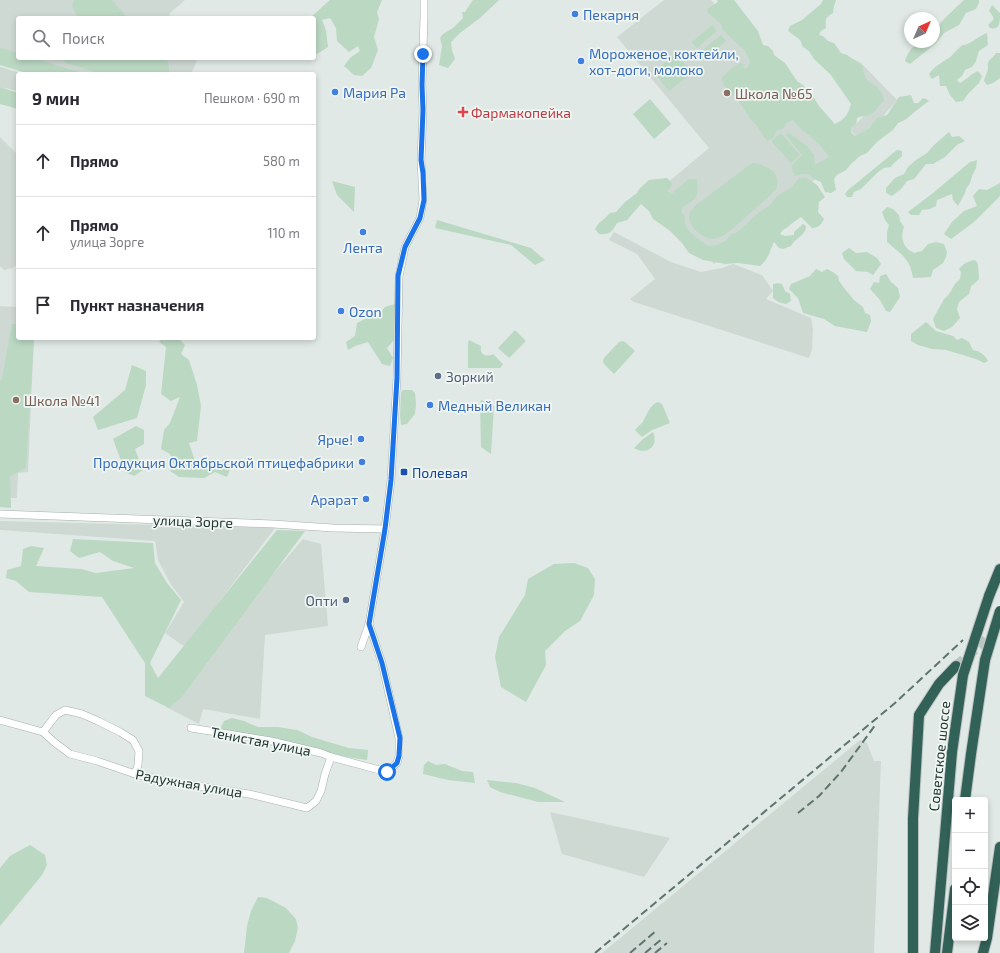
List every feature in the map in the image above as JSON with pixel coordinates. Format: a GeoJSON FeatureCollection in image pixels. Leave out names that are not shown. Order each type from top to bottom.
{"type":"FeatureCollection","features":[{"type":"Feature","properties":{"kind":"highway","name":"Советское шоссе"},"geometry":{"type":"LineString","coordinates":[[935,953],[952,752],[963,676],[989,596],[1000,569]]}},
{"type":"Feature","properties":{"kind":"highway"},"geometry":{"type":"LineString","coordinates":[[966,797],[971,754],[986,660],[1000,611]]}},
{"type":"Feature","properties":{"kind":"highway"},"geometry":{"type":"LineString","coordinates":[[913,953],[913,819],[919,715],[939,684],[956,666]]}},
{"type":"Feature","properties":{"kind":"highway"},"geometry":{"type":"LineString","coordinates":[[983,953],[987,938],[1000,848]]}},
{"type":"Feature","properties":{"kind":"highway"},"geometry":{"type":"LineString","coordinates":[[948,953],[953,905]]}},
{"type":"Feature","properties":{"kind":"street"},"geometry":{"type":"LineString","coordinates":[[361,647],[369,624],[385,529],[391,480],[397,378],[398,276],[405,247],[420,218],[424,200],[421,160],[424,0]]}},
{"type":"Feature","properties":{"kind":"street","name":"улица Зорге"},"geometry":{"type":"LineString","coordinates":[[0,514],[385,529]]}},
{"type":"Feature","properties":{"kind":"street","name":"Тенистая улица"},"geometry":{"type":"LineString","coordinates":[[191,728],[271,741],[321,753],[387,772],[397,763],[400,738],[382,663],[369,624]]}},
{"type":"Feature","properties":{"kind":"street"},"geometry":{"type":"LineString","coordinates":[[43,732],[56,715],[65,710],[82,714],[98,721],[133,740],[139,751],[138,765],[135,774]]}},
{"type":"Feature","properties":{"kind":"street","name":"Радужная улица"},"geometry":{"type":"LineString","coordinates":[[0,720],[43,732],[70,754],[135,774],[171,782],[249,794],[306,808],[316,801],[321,791],[331,757]]}},
{"type":"Feature","properties":{"kind":"shaded area"},"geometry":{"type":"Polygon","coordinates":[[[0,0],[185,0],[169,14],[170,16],[16,16],[16,57],[0,52],[0,0]]]}},
{"type":"Feature","properties":{"kind":"shaded area","name":"Школа №65"},"geometry":{"type":"Polygon","coordinates":[[[664,0],[711,0],[844,155],[714,264],[654,194],[709,148],[617,37],[664,0]]]}},
{"type":"Feature","properties":{"kind":"shaded area"},"geometry":{"type":"Polygon","coordinates":[[[837,53],[860,62],[897,100],[884,115],[857,138],[850,129],[880,102],[837,53]]]}},
{"type":"Feature","properties":{"kind":"shaded area"},"geometry":{"type":"Polygon","coordinates":[[[26,60],[197,60],[192,72],[65,72],[26,60]]]}},
{"type":"Feature","properties":{"kind":"shaded area"},"geometry":{"type":"Polygon","coordinates":[[[0,67],[17,72],[16,91],[0,87],[0,67]]]}},
{"type":"Feature","properties":{"kind":"shaded area"},"geometry":{"type":"Polygon","coordinates":[[[0,137],[16,153],[16,265],[13,268],[4,270],[0,266],[0,137]]]}},
{"type":"Feature","properties":{"kind":"shaded area"},"geometry":{"type":"Polygon","coordinates":[[[614,232],[671,262],[701,272],[722,268],[733,264],[762,275],[773,291],[766,299],[811,318],[813,329],[812,349],[809,358],[634,302],[630,299],[655,279],[637,254],[609,240],[614,232]]]}},
{"type":"Feature","properties":{"kind":"shaded area","name":"Школа №41"},"geometry":{"type":"Polygon","coordinates":[[[0,306],[16,307],[16,340],[34,340],[28,472],[18,473],[17,498],[0,498],[0,306]]]}},
{"type":"Feature","properties":{"kind":"shaded area"},"geometry":{"type":"Polygon","coordinates":[[[0,521],[275,528],[185,647],[165,633],[184,602],[170,583],[158,560],[155,541],[0,530],[0,521]]]}},
{"type":"Feature","properties":{"kind":"shaded area"},"geometry":{"type":"Polygon","coordinates":[[[303,539],[321,544],[328,626],[265,635],[260,719],[203,709],[199,724],[166,707],[228,627],[303,539]]]}},
{"type":"Feature","properties":{"kind":"shaded area"},"geometry":{"type":"Polygon","coordinates":[[[860,740],[867,743],[874,761],[881,761],[874,953],[602,953],[860,740]]]}},
{"type":"Feature","properties":{"kind":"shaded area"},"geometry":{"type":"Polygon","coordinates":[[[550,812],[670,838],[644,877],[562,854],[550,812]]]}},
{"type":"Feature","properties":{"kind":"green space"},"geometry":{"type":"Polygon","coordinates":[[[74,0],[112,0],[125,16],[77,16],[72,6],[74,0]]]}},
{"type":"Feature","properties":{"kind":"green space"},"geometry":{"type":"Polygon","coordinates":[[[330,0],[382,0],[377,12],[379,19],[374,37],[378,50],[371,68],[362,76],[354,75],[344,66],[350,58],[360,51],[358,46],[349,52],[337,41],[336,28],[330,18],[322,20],[326,30],[328,47],[316,54],[316,16],[312,16],[330,0]]]}},
{"type":"Feature","properties":{"kind":"green space"},"geometry":{"type":"Polygon","coordinates":[[[473,0],[499,0],[451,42],[455,59],[448,68],[439,65],[442,46],[440,38],[463,18],[462,12],[465,12],[473,0]]]}},
{"type":"Feature","properties":{"kind":"green space"},"geometry":{"type":"Polygon","coordinates":[[[717,0],[734,0],[758,31],[763,45],[768,46],[773,51],[774,55],[785,63],[797,81],[804,86],[835,124],[846,116],[851,104],[831,75],[814,59],[809,51],[803,47],[800,40],[788,31],[790,26],[802,20],[821,4],[823,0],[836,0],[833,13],[826,19],[826,28],[821,31],[819,35],[834,43],[841,53],[847,55],[863,66],[866,78],[882,93],[884,101],[870,115],[857,118],[856,124],[851,128],[851,132],[855,136],[870,127],[877,118],[887,115],[899,97],[911,95],[914,103],[918,103],[923,98],[929,101],[905,120],[898,123],[893,130],[878,141],[867,153],[860,156],[846,170],[837,175],[834,179],[836,190],[831,193],[825,192],[821,182],[814,179],[809,174],[795,176],[792,166],[794,162],[802,155],[786,135],[789,133],[807,146],[814,155],[815,165],[829,157],[820,145],[802,130],[793,120],[787,123],[784,128],[776,131],[773,138],[767,141],[740,103],[724,85],[721,79],[728,71],[743,63],[744,69],[748,67],[750,61],[745,51],[723,30],[721,24],[708,13],[707,9],[718,2],[717,0]]]}},
{"type":"Feature","properties":{"kind":"green space"},"geometry":{"type":"Polygon","coordinates":[[[964,0],[979,0],[976,9],[966,13],[959,25],[944,33],[940,38],[940,24],[964,0]]]}},
{"type":"Feature","properties":{"kind":"green space"},"geometry":{"type":"Polygon","coordinates":[[[992,5],[1000,13],[999,25],[993,29],[988,25],[994,19],[989,11],[992,5]]]}},
{"type":"Feature","properties":{"kind":"green space"},"geometry":{"type":"Polygon","coordinates":[[[712,25],[717,31],[697,48],[692,42],[712,25]]]}},
{"type":"Feature","properties":{"kind":"green space"},"geometry":{"type":"Polygon","coordinates":[[[987,33],[988,45],[979,51],[976,61],[972,67],[965,70],[962,76],[957,80],[960,83],[978,71],[982,76],[979,83],[963,101],[956,102],[950,95],[946,86],[940,86],[939,75],[932,79],[929,74],[935,67],[949,58],[963,45],[968,44],[987,33]]]}},
{"type":"Feature","properties":{"kind":"green space"},"geometry":{"type":"Polygon","coordinates":[[[721,35],[726,41],[706,58],[700,52],[721,35]]]}},
{"type":"Feature","properties":{"kind":"green space"},"geometry":{"type":"Polygon","coordinates":[[[0,48],[16,52],[16,60],[40,60],[78,72],[23,72],[0,65],[0,48]]]}},
{"type":"Feature","properties":{"kind":"green space"},"geometry":{"type":"Polygon","coordinates":[[[912,48],[930,48],[910,64],[905,61],[912,48]]]}},
{"type":"Feature","properties":{"kind":"green space"},"geometry":{"type":"Polygon","coordinates":[[[676,53],[691,72],[659,68],[676,53]]]}},
{"type":"Feature","properties":{"kind":"green space"},"geometry":{"type":"Polygon","coordinates":[[[996,53],[1000,53],[1000,78],[987,85],[984,81],[988,70],[988,63],[996,53]]]}},
{"type":"Feature","properties":{"kind":"green space"},"geometry":{"type":"Polygon","coordinates":[[[64,60],[166,60],[169,67],[169,72],[95,72],[66,63],[64,60]]]}},
{"type":"Feature","properties":{"kind":"green space"},"geometry":{"type":"Polygon","coordinates":[[[654,72],[687,77],[669,91],[654,72]]]}},
{"type":"Feature","properties":{"kind":"green space"},"geometry":{"type":"Polygon","coordinates":[[[0,87],[16,92],[16,108],[0,104],[0,87]]]}},
{"type":"Feature","properties":{"kind":"green space"},"geometry":{"type":"Polygon","coordinates":[[[650,99],[671,124],[654,139],[633,114],[650,99]]]}},
{"type":"Feature","properties":{"kind":"green space"},"geometry":{"type":"Polygon","coordinates":[[[949,132],[952,137],[959,136],[965,141],[957,145],[945,157],[933,164],[926,164],[914,179],[907,181],[901,189],[892,196],[886,193],[886,188],[895,178],[904,174],[908,167],[927,153],[949,132]]]}},
{"type":"Feature","properties":{"kind":"green space"},"geometry":{"type":"Polygon","coordinates":[[[781,133],[800,155],[791,163],[771,141],[781,133]]]}},
{"type":"Feature","properties":{"kind":"green space"},"geometry":{"type":"Polygon","coordinates":[[[897,150],[902,151],[902,156],[891,167],[884,168],[878,172],[861,189],[854,192],[852,197],[847,197],[845,194],[848,190],[897,150]]]}},
{"type":"Feature","properties":{"kind":"green space"},"geometry":{"type":"Polygon","coordinates":[[[977,160],[976,168],[970,183],[958,206],[953,200],[952,194],[937,200],[936,206],[930,209],[922,210],[919,215],[911,215],[908,212],[970,162],[977,160]]]}},
{"type":"Feature","properties":{"kind":"green space"},"geometry":{"type":"Polygon","coordinates":[[[752,163],[759,164],[773,172],[777,179],[777,188],[724,235],[713,239],[697,232],[690,222],[689,217],[691,210],[752,163]]]}},
{"type":"Feature","properties":{"kind":"green space"},"geometry":{"type":"Polygon","coordinates":[[[805,177],[817,185],[825,197],[819,202],[818,212],[824,219],[823,221],[820,225],[814,228],[812,228],[801,217],[791,224],[780,234],[785,236],[794,235],[794,232],[803,224],[806,226],[805,232],[791,246],[783,249],[779,248],[774,242],[768,257],[760,266],[738,263],[726,264],[703,260],[689,253],[682,243],[669,230],[653,219],[649,211],[641,204],[627,220],[617,223],[610,232],[599,234],[595,229],[610,213],[616,212],[649,180],[667,178],[672,183],[671,188],[667,191],[672,194],[689,179],[697,179],[696,196],[684,207],[681,212],[684,217],[684,222],[692,234],[709,246],[717,245],[725,241],[732,234],[739,231],[758,213],[770,205],[777,196],[792,187],[798,179],[805,177]]]}},
{"type":"Feature","properties":{"kind":"green space"},"geometry":{"type":"Polygon","coordinates":[[[332,181],[355,187],[354,212],[337,195],[332,181]]]}},
{"type":"Feature","properties":{"kind":"green space"},"geometry":{"type":"Polygon","coordinates":[[[1000,183],[1000,196],[974,222],[951,239],[944,234],[952,222],[964,211],[977,206],[973,196],[979,189],[987,190],[1000,183]]]}},
{"type":"Feature","properties":{"kind":"green space"},"geometry":{"type":"Polygon","coordinates":[[[887,207],[893,209],[899,215],[900,221],[904,227],[902,235],[903,242],[910,251],[914,253],[922,251],[928,244],[936,242],[944,244],[947,252],[946,257],[943,263],[933,270],[931,277],[913,278],[912,271],[907,261],[901,253],[887,242],[889,225],[882,212],[887,207]]]}},
{"type":"Feature","properties":{"kind":"green space"},"geometry":{"type":"Polygon","coordinates":[[[437,220],[531,248],[545,260],[535,265],[511,245],[435,228],[437,220]]]}},
{"type":"Feature","properties":{"kind":"green space"},"geometry":{"type":"Polygon","coordinates":[[[849,248],[856,253],[867,252],[877,258],[881,264],[873,275],[868,272],[856,271],[844,259],[842,253],[849,248]]]}},
{"type":"Feature","properties":{"kind":"green space"},"geometry":{"type":"Polygon","coordinates":[[[975,260],[978,264],[979,279],[971,286],[969,294],[959,302],[957,309],[960,318],[952,327],[944,331],[936,328],[933,319],[944,299],[960,279],[961,272],[959,269],[966,263],[975,260]]]}},
{"type":"Feature","properties":{"kind":"green space"},"geometry":{"type":"Polygon","coordinates":[[[816,269],[822,272],[827,269],[838,276],[839,281],[854,300],[863,307],[865,313],[870,315],[871,321],[867,332],[835,326],[824,319],[803,313],[798,298],[789,289],[791,284],[810,276],[816,269]]]}},
{"type":"Feature","properties":{"kind":"green space"},"geometry":{"type":"Polygon","coordinates":[[[886,274],[891,282],[898,288],[900,297],[890,312],[886,311],[880,300],[870,289],[874,282],[879,283],[880,276],[886,274]]]}},
{"type":"Feature","properties":{"kind":"green space"},"geometry":{"type":"Polygon","coordinates":[[[773,284],[782,284],[785,291],[790,294],[791,301],[786,304],[778,302],[773,298],[773,284]]]}},
{"type":"Feature","properties":{"kind":"green space"},"geometry":{"type":"Polygon","coordinates":[[[395,304],[394,340],[387,348],[393,358],[390,366],[382,364],[368,342],[348,350],[346,342],[355,336],[357,323],[367,318],[377,316],[385,307],[395,304]]]}},
{"type":"Feature","properties":{"kind":"green space"},"geometry":{"type":"Polygon","coordinates":[[[926,322],[936,331],[953,336],[957,340],[962,338],[969,342],[973,350],[982,354],[988,361],[984,363],[946,350],[932,349],[918,345],[911,341],[911,334],[926,322]]]}},
{"type":"Feature","properties":{"kind":"green space","name":"Школа №41"},"geometry":{"type":"Polygon","coordinates":[[[12,324],[16,324],[16,340],[34,340],[26,468],[10,476],[11,508],[0,507],[0,381],[2,379],[12,324]]]}},
{"type":"Feature","properties":{"kind":"green space"},"geometry":{"type":"Polygon","coordinates":[[[515,330],[526,341],[509,358],[498,348],[515,330]]]}},
{"type":"Feature","properties":{"kind":"green space"},"geometry":{"type":"Polygon","coordinates":[[[161,340],[180,340],[185,345],[181,354],[189,360],[197,385],[201,406],[197,441],[189,443],[196,464],[203,457],[218,461],[230,469],[227,477],[215,472],[204,478],[179,477],[170,471],[174,465],[170,454],[161,449],[164,430],[170,423],[180,397],[171,401],[161,394],[166,347],[159,342],[161,340]]]}},
{"type":"Feature","properties":{"kind":"green space"},"geometry":{"type":"Polygon","coordinates":[[[469,340],[481,346],[482,353],[488,356],[493,354],[503,364],[500,368],[468,368],[469,340]]]}},
{"type":"Feature","properties":{"kind":"green space"},"geometry":{"type":"Polygon","coordinates":[[[622,341],[635,351],[614,374],[603,361],[619,342],[622,341]]]}},
{"type":"Feature","properties":{"kind":"green space"},"geometry":{"type":"Polygon","coordinates":[[[132,365],[146,371],[146,385],[137,418],[98,430],[93,417],[125,390],[132,365]]]}},
{"type":"Feature","properties":{"kind":"green space"},"geometry":{"type":"Polygon","coordinates":[[[403,390],[412,390],[415,393],[416,404],[415,414],[407,424],[401,425],[401,393],[403,390]]]}},
{"type":"Feature","properties":{"kind":"green space"},"geometry":{"type":"Polygon","coordinates":[[[481,400],[494,406],[491,454],[481,447],[481,400]]]}},
{"type":"Feature","properties":{"kind":"green space"},"geometry":{"type":"Polygon","coordinates":[[[658,402],[662,404],[670,423],[652,430],[642,437],[635,430],[642,423],[650,408],[658,402]]]}},
{"type":"Feature","properties":{"kind":"green space"},"geometry":{"type":"Polygon","coordinates":[[[136,426],[144,430],[144,444],[135,449],[143,470],[134,476],[125,472],[113,439],[136,426]]]}},
{"type":"Feature","properties":{"kind":"green space"},"geometry":{"type":"Polygon","coordinates":[[[653,432],[654,442],[651,448],[643,451],[634,448],[643,439],[653,432]]]}},
{"type":"Feature","properties":{"kind":"green space"},"geometry":{"type":"Polygon","coordinates":[[[277,530],[305,531],[181,698],[169,708],[145,696],[145,663],[102,597],[29,592],[16,581],[6,578],[7,570],[21,566],[23,549],[31,546],[44,548],[36,566],[81,569],[96,573],[134,568],[113,561],[100,552],[79,558],[70,551],[73,539],[153,543],[155,563],[167,583],[181,600],[150,663],[158,678],[277,530]]]}},
{"type":"Feature","properties":{"kind":"green space"},"geometry":{"type":"Polygon","coordinates":[[[574,563],[588,568],[595,579],[594,595],[580,621],[565,631],[545,651],[546,665],[526,702],[501,687],[495,657],[499,637],[525,595],[528,579],[554,564],[574,563]]]}},
{"type":"Feature","properties":{"kind":"green space"},"geometry":{"type":"Polygon","coordinates":[[[232,718],[258,727],[278,727],[297,730],[312,737],[349,748],[368,750],[367,760],[321,753],[219,731],[224,721],[232,718]]]}},
{"type":"Feature","properties":{"kind":"green space"},"geometry":{"type":"Polygon","coordinates":[[[428,761],[436,765],[445,764],[462,771],[473,772],[475,783],[448,780],[423,774],[424,765],[428,761]]]}},
{"type":"Feature","properties":{"kind":"green space"},"geometry":{"type":"Polygon","coordinates":[[[487,780],[516,783],[535,788],[565,802],[538,802],[500,792],[490,787],[487,780]]]}},
{"type":"Feature","properties":{"kind":"green space"},"geometry":{"type":"Polygon","coordinates":[[[30,845],[45,855],[47,865],[42,875],[0,926],[0,868],[10,856],[30,845]]]}},
{"type":"Feature","properties":{"kind":"green space"},"geometry":{"type":"Polygon","coordinates":[[[258,897],[267,898],[286,908],[296,919],[298,928],[295,941],[289,953],[244,953],[247,926],[251,911],[258,897]]]}},
{"type":"Feature","properties":{"kind":"tunnel"},"geometry":{"type":"LineString","coordinates":[[956,666],[996,631]]}},
{"type":"Feature","properties":{"kind":"railway"},"geometry":{"type":"LineString","coordinates":[[595,953],[895,703],[963,640]]}},
{"type":"Feature","properties":{"kind":"railway"},"geometry":{"type":"LineString","coordinates":[[798,813],[819,796],[841,772],[876,724]]}},
{"type":"Feature","properties":{"kind":"railway"},"geometry":{"type":"LineString","coordinates":[[630,953],[656,931]]}},
{"type":"Feature","properties":{"kind":"railway"},"geometry":{"type":"LineString","coordinates":[[645,953],[663,938]]}},
{"type":"Feature","properties":{"kind":"railway"},"geometry":{"type":"LineString","coordinates":[[655,953],[667,943]]}},
{"type":"Feature","properties":{"kind":"place","name":"Пекарня"},"geometry":{"type":"Point","coordinates":[575,14]}},
{"type":"Feature","properties":{"kind":"place","name":"Мороженое, коктейли, хот-доги, молоко"},"geometry":{"type":"Point","coordinates":[581,61]}},
{"type":"Feature","properties":{"kind":"place","name":"Мария Ра"},"geometry":{"type":"Point","coordinates":[335,92]}},
{"type":"Feature","properties":{"kind":"place","name":"Школа №65"},"geometry":{"type":"Point","coordinates":[727,93]}},
{"type":"Feature","properties":{"kind":"place","name":"Фармакопейка"},"geometry":{"type":"Point","coordinates":[463,112]}},
{"type":"Feature","properties":{"kind":"place","name":"Лента"},"geometry":{"type":"Point","coordinates":[363,232]}},
{"type":"Feature","properties":{"kind":"place","name":"Ozon"},"geometry":{"type":"Point","coordinates":[341,311]}},
{"type":"Feature","properties":{"kind":"place","name":"Зоркий"},"geometry":{"type":"Point","coordinates":[438,376]}},
{"type":"Feature","properties":{"kind":"place","name":"Школа №41"},"geometry":{"type":"Point","coordinates":[16,400]}},
{"type":"Feature","properties":{"kind":"place","name":"Медный Великан"},"geometry":{"type":"Point","coordinates":[430,405]}},
{"type":"Feature","properties":{"kind":"place","name":"Ярче!"},"geometry":{"type":"Point","coordinates":[361,439]}},
{"type":"Feature","properties":{"kind":"place","name":"Продукция Октябрьской птицефабрики"},"geometry":{"type":"Point","coordinates":[362,462]}},
{"type":"Feature","properties":{"kind":"place","name":"Полевая"},"geometry":{"type":"Point","coordinates":[404,472]}},
{"type":"Feature","properties":{"kind":"place","name":"Арарат"},"geometry":{"type":"Point","coordinates":[366,499]}},
{"type":"Feature","properties":{"kind":"place","name":"Опти"},"geometry":{"type":"Point","coordinates":[346,600]}},
{"type":"Feature","properties":{"kind":"route"},"geometry":{"type":"LineString","coordinates":[[387,772],[397,763],[400,738],[382,663],[369,624],[385,529],[391,480],[397,378],[398,276],[405,247],[420,218],[424,200],[421,160],[423,54]]}}]}
